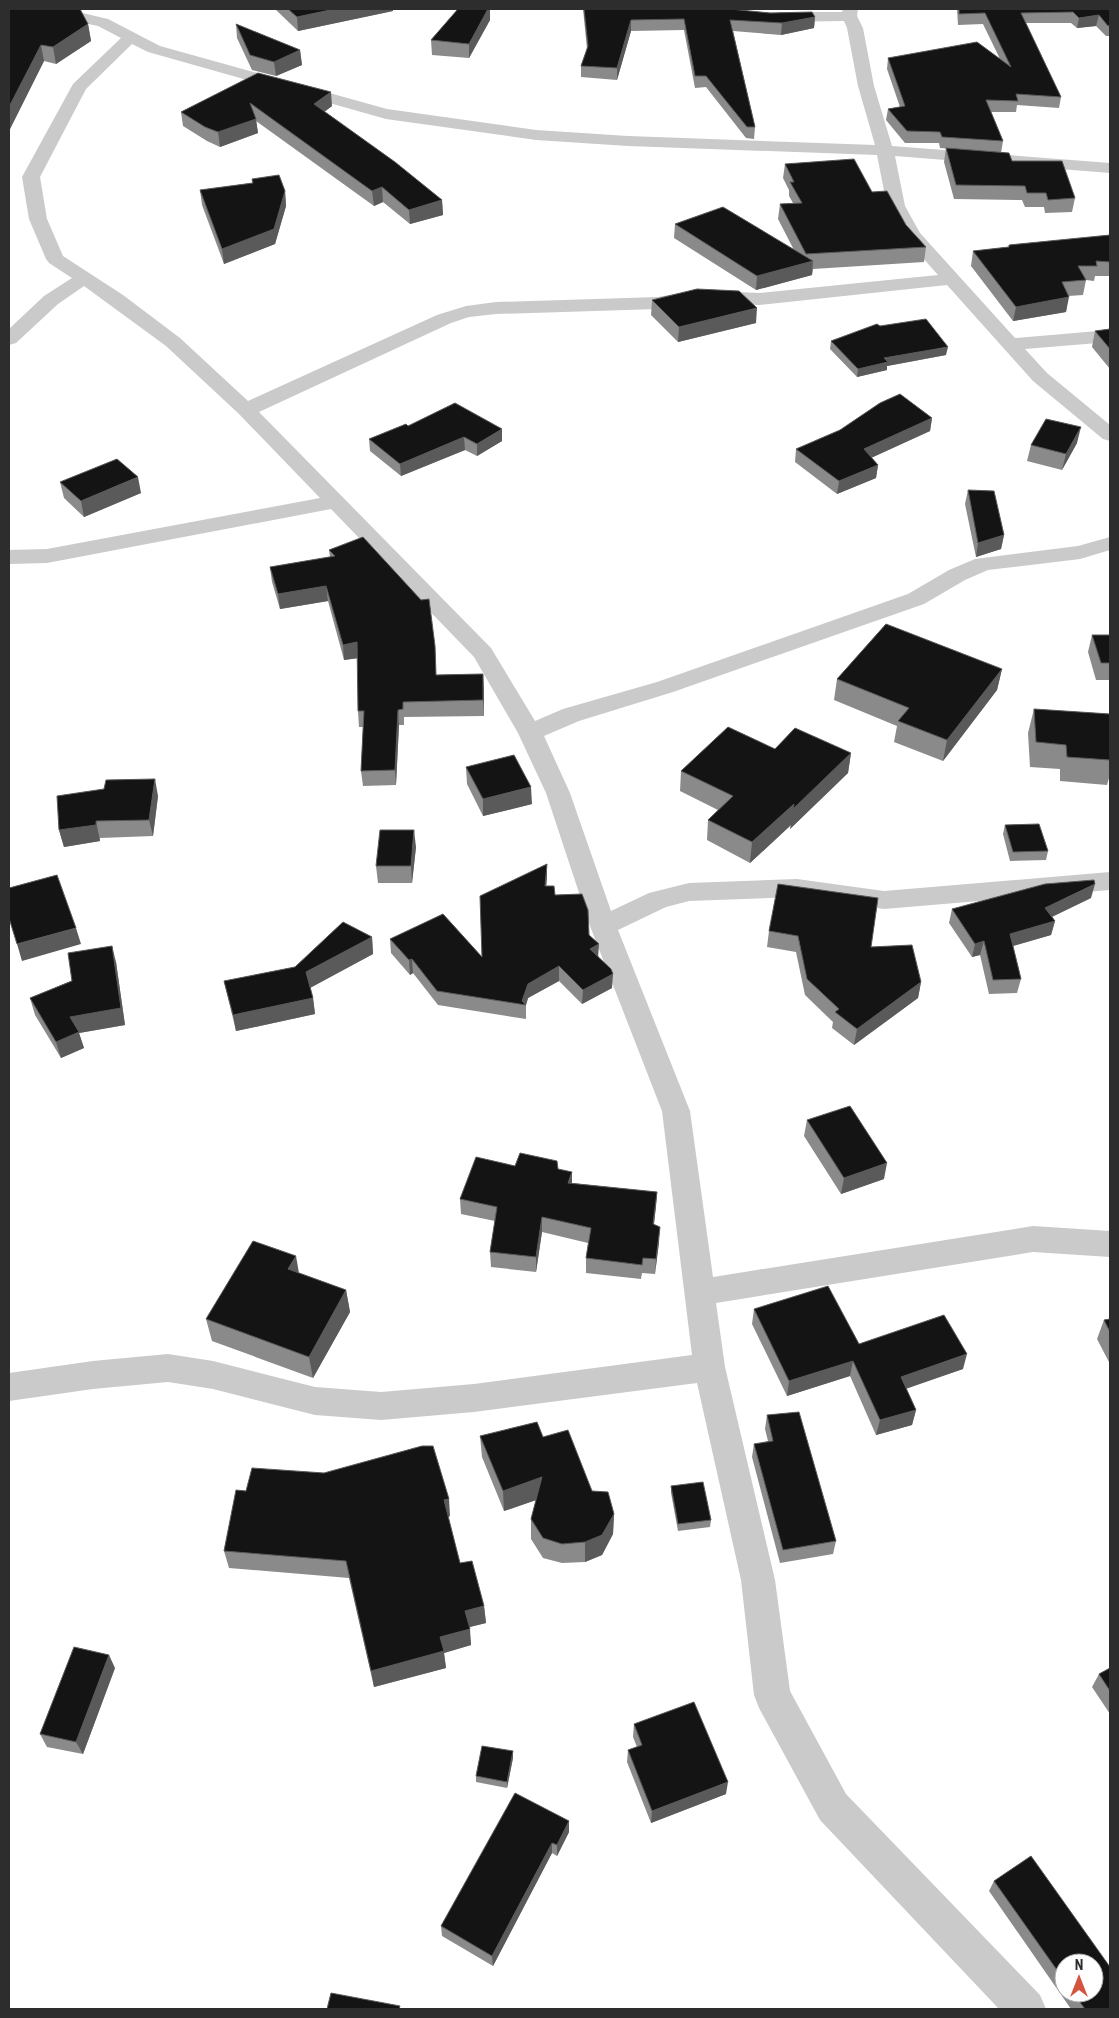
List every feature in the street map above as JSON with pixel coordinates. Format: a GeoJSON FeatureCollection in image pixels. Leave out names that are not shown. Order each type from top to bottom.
{"type":"FeatureCollection","features":[{"type":"Feature","properties":{"kind":"street"},"geometry":{"type":"LineString","coordinates":[[761,16],[850,12],[855,28],[866,86],[885,150],[896,206],[912,235],[1040,377],[1110,435]]}},
{"type":"Feature","properties":{"kind":"street"},"geometry":{"type":"LineString","coordinates":[[9,14],[74,16],[103,22],[154,49],[386,114],[536,135],[628,141],[885,150],[1110,168]]}},
{"type":"Feature","properties":{"kind":"street"},"geometry":{"type":"LineString","coordinates":[[131,37],[109,56],[79,87],[31,178],[38,220],[55,259],[173,342],[246,410],[483,653],[530,733],[558,793],[603,926],[676,1111],[709,1366],[758,1580],[772,1695],[833,1807],[1026,2009]]}},
{"type":"Feature","properties":{"kind":"street"},"geometry":{"type":"LineString","coordinates":[[9,339],[52,300],[84,278]]}},
{"type":"Feature","properties":{"kind":"street"},"geometry":{"type":"LineString","coordinates":[[246,410],[444,319],[466,312],[496,308],[658,303],[696,296],[760,299],[951,279]]}},
{"type":"Feature","properties":{"kind":"street"},"geometry":{"type":"LineString","coordinates":[[1010,344],[1110,336]]}},
{"type":"Feature","properties":{"kind":"street"},"geometry":{"type":"LineString","coordinates":[[9,557],[47,556],[334,502]]}},
{"type":"Feature","properties":{"kind":"street"},"geometry":{"type":"LineString","coordinates":[[530,733],[571,715],[665,687],[916,599],[983,564],[1080,552],[1110,543]]}},
{"type":"Feature","properties":{"kind":"street"},"geometry":{"type":"LineString","coordinates":[[603,926],[658,900],[690,892],[797,888],[884,900],[1110,881]]}},
{"type":"Feature","properties":{"kind":"street"},"geometry":{"type":"LineString","coordinates":[[700,1292],[1033,1239],[1110,1244]]}},
{"type":"Feature","properties":{"kind":"street"},"geometry":{"type":"LineString","coordinates":[[9,1387],[93,1375],[168,1368],[213,1375],[315,1401],[381,1406],[474,1398],[709,1366]]}},
{"type":"Feature","properties":{"kind":"building"},"geometry":{"type":"Polygon","coordinates":[[[9,9],[80,9],[88,24],[53,47],[41,45],[9,107],[9,9]]]}},
{"type":"Feature","properties":{"kind":"building"},"geometry":{"type":"Polygon","coordinates":[[[288,9],[335,9],[297,17],[288,9]]]}},
{"type":"Feature","properties":{"kind":"building"},"geometry":{"type":"Polygon","coordinates":[[[458,9],[488,9],[469,44],[431,40],[458,9]]]}},
{"type":"Feature","properties":{"kind":"building"},"geometry":{"type":"Polygon","coordinates":[[[584,9],[730,9],[770,13],[812,12],[815,17],[782,23],[730,20],[755,127],[747,127],[706,76],[695,76],[684,19],[631,20],[617,68],[581,66],[588,46],[584,9]]]}},
{"type":"Feature","properties":{"kind":"building"},"geometry":{"type":"Polygon","coordinates":[[[959,9],[1110,9],[1110,25],[1108,26],[1099,15],[1079,18],[1073,12],[1021,13],[1061,97],[1016,94],[1018,101],[986,100],[1003,141],[942,137],[940,132],[907,131],[888,109],[905,106],[888,58],[977,42],[1011,67],[985,13],[959,14],[959,9]]]}},
{"type":"Feature","properties":{"kind":"building"},"geometry":{"type":"Polygon","coordinates":[[[236,24],[300,50],[274,62],[250,55],[236,24]]]}},
{"type":"Feature","properties":{"kind":"building"},"geometry":{"type":"Polygon","coordinates":[[[258,73],[331,92],[314,104],[395,162],[442,200],[409,210],[382,187],[372,191],[250,103],[256,119],[218,132],[205,127],[181,112],[258,73]]]}},
{"type":"Feature","properties":{"kind":"building"},"geometry":{"type":"Polygon","coordinates":[[[946,148],[1009,153],[1012,161],[1062,161],[1075,198],[1048,200],[1046,193],[1027,193],[1025,186],[956,185],[946,148]]]}},
{"type":"Feature","properties":{"kind":"building"},"geometry":{"type":"Polygon","coordinates":[[[854,159],[872,192],[887,191],[906,225],[926,247],[806,254],[780,204],[802,203],[790,182],[794,182],[785,164],[854,159]]]}},
{"type":"Feature","properties":{"kind":"building"},"geometry":{"type":"Polygon","coordinates":[[[279,175],[285,191],[274,229],[222,249],[200,190],[253,183],[252,179],[279,175]]]}},
{"type":"Feature","properties":{"kind":"building"},"geometry":{"type":"Polygon","coordinates":[[[723,207],[813,261],[757,276],[675,224],[723,207]]]}},
{"type":"Feature","properties":{"kind":"building"},"geometry":{"type":"Polygon","coordinates":[[[1110,235],[1110,262],[1096,261],[1097,266],[1078,266],[1086,280],[1062,282],[1069,297],[1016,307],[973,251],[1009,247],[1009,245],[1110,235]]]}},
{"type":"Feature","properties":{"kind":"building"},"geometry":{"type":"Polygon","coordinates":[[[697,289],[739,291],[757,308],[679,327],[652,300],[697,289]]]}},
{"type":"Feature","properties":{"kind":"building"},"geometry":{"type":"Polygon","coordinates":[[[926,319],[948,347],[884,358],[888,362],[858,369],[831,341],[877,324],[880,326],[926,319]]]}},
{"type":"Feature","properties":{"kind":"building"},"geometry":{"type":"Polygon","coordinates":[[[1110,329],[1110,349],[1095,331],[1110,329]]]}},
{"type":"Feature","properties":{"kind":"building"},"geometry":{"type":"Polygon","coordinates":[[[900,394],[932,418],[864,449],[878,465],[839,481],[796,449],[840,430],[880,403],[900,394]]]}},
{"type":"Feature","properties":{"kind":"building"},"geometry":{"type":"Polygon","coordinates":[[[455,403],[502,429],[477,444],[464,437],[400,464],[369,439],[406,424],[408,426],[455,403]]]}},
{"type":"Feature","properties":{"kind":"building"},"geometry":{"type":"Polygon","coordinates":[[[1046,419],[1081,427],[1066,454],[1031,445],[1046,419]]]}},
{"type":"Feature","properties":{"kind":"building"},"geometry":{"type":"Polygon","coordinates":[[[117,459],[138,477],[81,501],[60,482],[117,459]]]}},
{"type":"Feature","properties":{"kind":"building"},"geometry":{"type":"Polygon","coordinates":[[[968,490],[994,491],[1004,535],[978,543],[968,490]]]}},
{"type":"Feature","properties":{"kind":"building"},"geometry":{"type":"Polygon","coordinates":[[[363,537],[421,600],[429,599],[435,646],[436,675],[483,674],[483,700],[403,702],[403,709],[398,710],[395,770],[361,771],[364,711],[358,711],[357,642],[343,645],[326,586],[278,594],[270,567],[335,556],[329,550],[363,537]]]}},
{"type":"Feature","properties":{"kind":"building"},"geometry":{"type":"Polygon","coordinates":[[[886,624],[1002,669],[947,740],[898,721],[909,708],[837,679],[886,624]]]}},
{"type":"Feature","properties":{"kind":"building"},"geometry":{"type":"Polygon","coordinates":[[[1092,635],[1110,635],[1110,663],[1101,663],[1092,635]]]}},
{"type":"Feature","properties":{"kind":"building"},"geometry":{"type":"Polygon","coordinates":[[[1034,709],[1110,714],[1110,760],[1067,757],[1066,745],[1036,742],[1034,709]]]}},
{"type":"Feature","properties":{"kind":"building"},"geometry":{"type":"Polygon","coordinates":[[[728,727],[775,749],[795,728],[851,753],[793,809],[794,804],[752,842],[708,820],[733,796],[681,771],[728,727]]]}},
{"type":"Feature","properties":{"kind":"building"},"geometry":{"type":"Polygon","coordinates":[[[514,755],[531,787],[483,799],[466,767],[514,755]]]}},
{"type":"Feature","properties":{"kind":"building"},"geometry":{"type":"Polygon","coordinates":[[[155,779],[149,820],[96,821],[96,825],[59,830],[57,796],[104,789],[106,780],[155,779]]]}},
{"type":"Feature","properties":{"kind":"building"},"geometry":{"type":"Polygon","coordinates":[[[1039,824],[1048,851],[1013,852],[1005,825],[1039,824]]]}},
{"type":"Feature","properties":{"kind":"building"},"geometry":{"type":"Polygon","coordinates":[[[380,830],[414,830],[411,866],[376,866],[380,830]]]}},
{"type":"Feature","properties":{"kind":"building"},"geometry":{"type":"Polygon","coordinates":[[[547,864],[545,886],[554,886],[555,895],[582,894],[588,910],[589,935],[599,944],[590,949],[611,969],[613,974],[583,990],[559,966],[528,984],[522,1001],[526,1005],[437,991],[412,959],[409,960],[390,939],[443,914],[482,957],[480,896],[547,864]]]}},
{"type":"Feature","properties":{"kind":"building"},"geometry":{"type":"Polygon","coordinates":[[[57,875],[76,928],[17,944],[9,918],[9,888],[57,875]]]}},
{"type":"Feature","properties":{"kind":"building"},"geometry":{"type":"Polygon","coordinates":[[[1094,880],[1095,884],[1045,908],[1055,921],[1010,934],[1021,979],[993,980],[984,941],[975,944],[952,909],[1045,884],[1094,880]]]}},
{"type":"Feature","properties":{"kind":"building"},"geometry":{"type":"Polygon","coordinates":[[[778,884],[878,898],[871,947],[912,945],[921,982],[857,1029],[835,1012],[839,1009],[807,979],[798,936],[769,931],[778,884]]]}},
{"type":"Feature","properties":{"kind":"building"},"geometry":{"type":"Polygon","coordinates":[[[343,922],[372,937],[306,972],[313,998],[233,1015],[224,981],[295,967],[343,922]]]}},
{"type":"Feature","properties":{"kind":"building"},"geometry":{"type":"Polygon","coordinates":[[[112,946],[121,1008],[70,1017],[79,1032],[56,1042],[30,998],[72,981],[68,953],[112,946]]]}},
{"type":"Feature","properties":{"kind":"building"},"geometry":{"type":"Polygon","coordinates":[[[850,1106],[887,1163],[844,1178],[807,1120],[850,1106]]]}},
{"type":"Feature","properties":{"kind":"building"},"geometry":{"type":"Polygon","coordinates":[[[520,1153],[557,1161],[558,1169],[572,1172],[568,1183],[657,1192],[653,1224],[660,1227],[656,1259],[643,1258],[642,1265],[586,1258],[591,1228],[542,1217],[536,1257],[490,1252],[497,1207],[460,1199],[476,1157],[515,1166],[520,1153]]]}},
{"type":"Feature","properties":{"kind":"building"},"geometry":{"type":"Polygon","coordinates":[[[253,1241],[296,1256],[288,1269],[346,1290],[309,1357],[206,1319],[253,1241]]]}},
{"type":"Feature","properties":{"kind":"building"},"geometry":{"type":"Polygon","coordinates":[[[828,1286],[859,1344],[944,1315],[967,1354],[901,1377],[916,1410],[880,1420],[853,1361],[789,1381],[754,1309],[828,1286]]]}},
{"type":"Feature","properties":{"kind":"building"},"geometry":{"type":"Polygon","coordinates":[[[1110,1319],[1110,1332],[1104,1320],[1110,1319]]]}},
{"type":"Feature","properties":{"kind":"building"},"geometry":{"type":"Polygon","coordinates":[[[799,1412],[836,1541],[783,1550],[754,1444],[773,1441],[767,1415],[799,1412]]]}},
{"type":"Feature","properties":{"kind":"building"},"geometry":{"type":"Polygon","coordinates":[[[537,1422],[543,1437],[568,1430],[592,1491],[608,1492],[614,1514],[602,1535],[585,1542],[562,1544],[543,1538],[531,1519],[542,1477],[503,1491],[480,1436],[537,1422]]]}},
{"type":"Feature","properties":{"kind":"building"},"geometry":{"type":"Polygon","coordinates":[[[422,1446],[433,1446],[449,1499],[444,1500],[460,1563],[472,1561],[484,1606],[465,1611],[470,1629],[440,1637],[444,1651],[371,1671],[346,1561],[224,1551],[236,1490],[246,1491],[252,1468],[324,1473],[422,1446]]]}},
{"type":"Feature","properties":{"kind":"building"},"geometry":{"type":"Polygon","coordinates":[[[703,1482],[711,1520],[678,1524],[671,1486],[703,1482]]]}},
{"type":"Feature","properties":{"kind":"building"},"geometry":{"type":"Polygon","coordinates":[[[74,1647],[109,1655],[76,1742],[40,1734],[74,1647]]]}},
{"type":"Feature","properties":{"kind":"building"},"geometry":{"type":"Polygon","coordinates":[[[1110,1668],[1110,1691],[1099,1674],[1110,1668]]]}},
{"type":"Feature","properties":{"kind":"building"},"geometry":{"type":"Polygon","coordinates":[[[694,1702],[728,1782],[652,1811],[628,1750],[642,1745],[634,1724],[694,1702]]]}},
{"type":"Feature","properties":{"kind":"building"},"geometry":{"type":"Polygon","coordinates":[[[482,1746],[513,1751],[507,1782],[476,1776],[482,1746]]]}},
{"type":"Feature","properties":{"kind":"building"},"geometry":{"type":"Polygon","coordinates":[[[515,1793],[569,1821],[557,1845],[552,1843],[492,1956],[441,1926],[515,1793]]]}},
{"type":"Feature","properties":{"kind":"building"},"geometry":{"type":"Polygon","coordinates":[[[1031,1856],[1100,1953],[1054,1953],[1054,1966],[994,1881],[1031,1856]]]}},
{"type":"Feature","properties":{"kind":"building"},"geometry":{"type":"Polygon","coordinates":[[[1104,1959],[1110,1967],[1110,2009],[1085,2009],[1080,2003],[1104,2003],[1104,1959]]]}},
{"type":"Feature","properties":{"kind":"building"},"geometry":{"type":"Polygon","coordinates":[[[331,1993],[400,2006],[399,2009],[327,2009],[331,1993]]]}}]}
